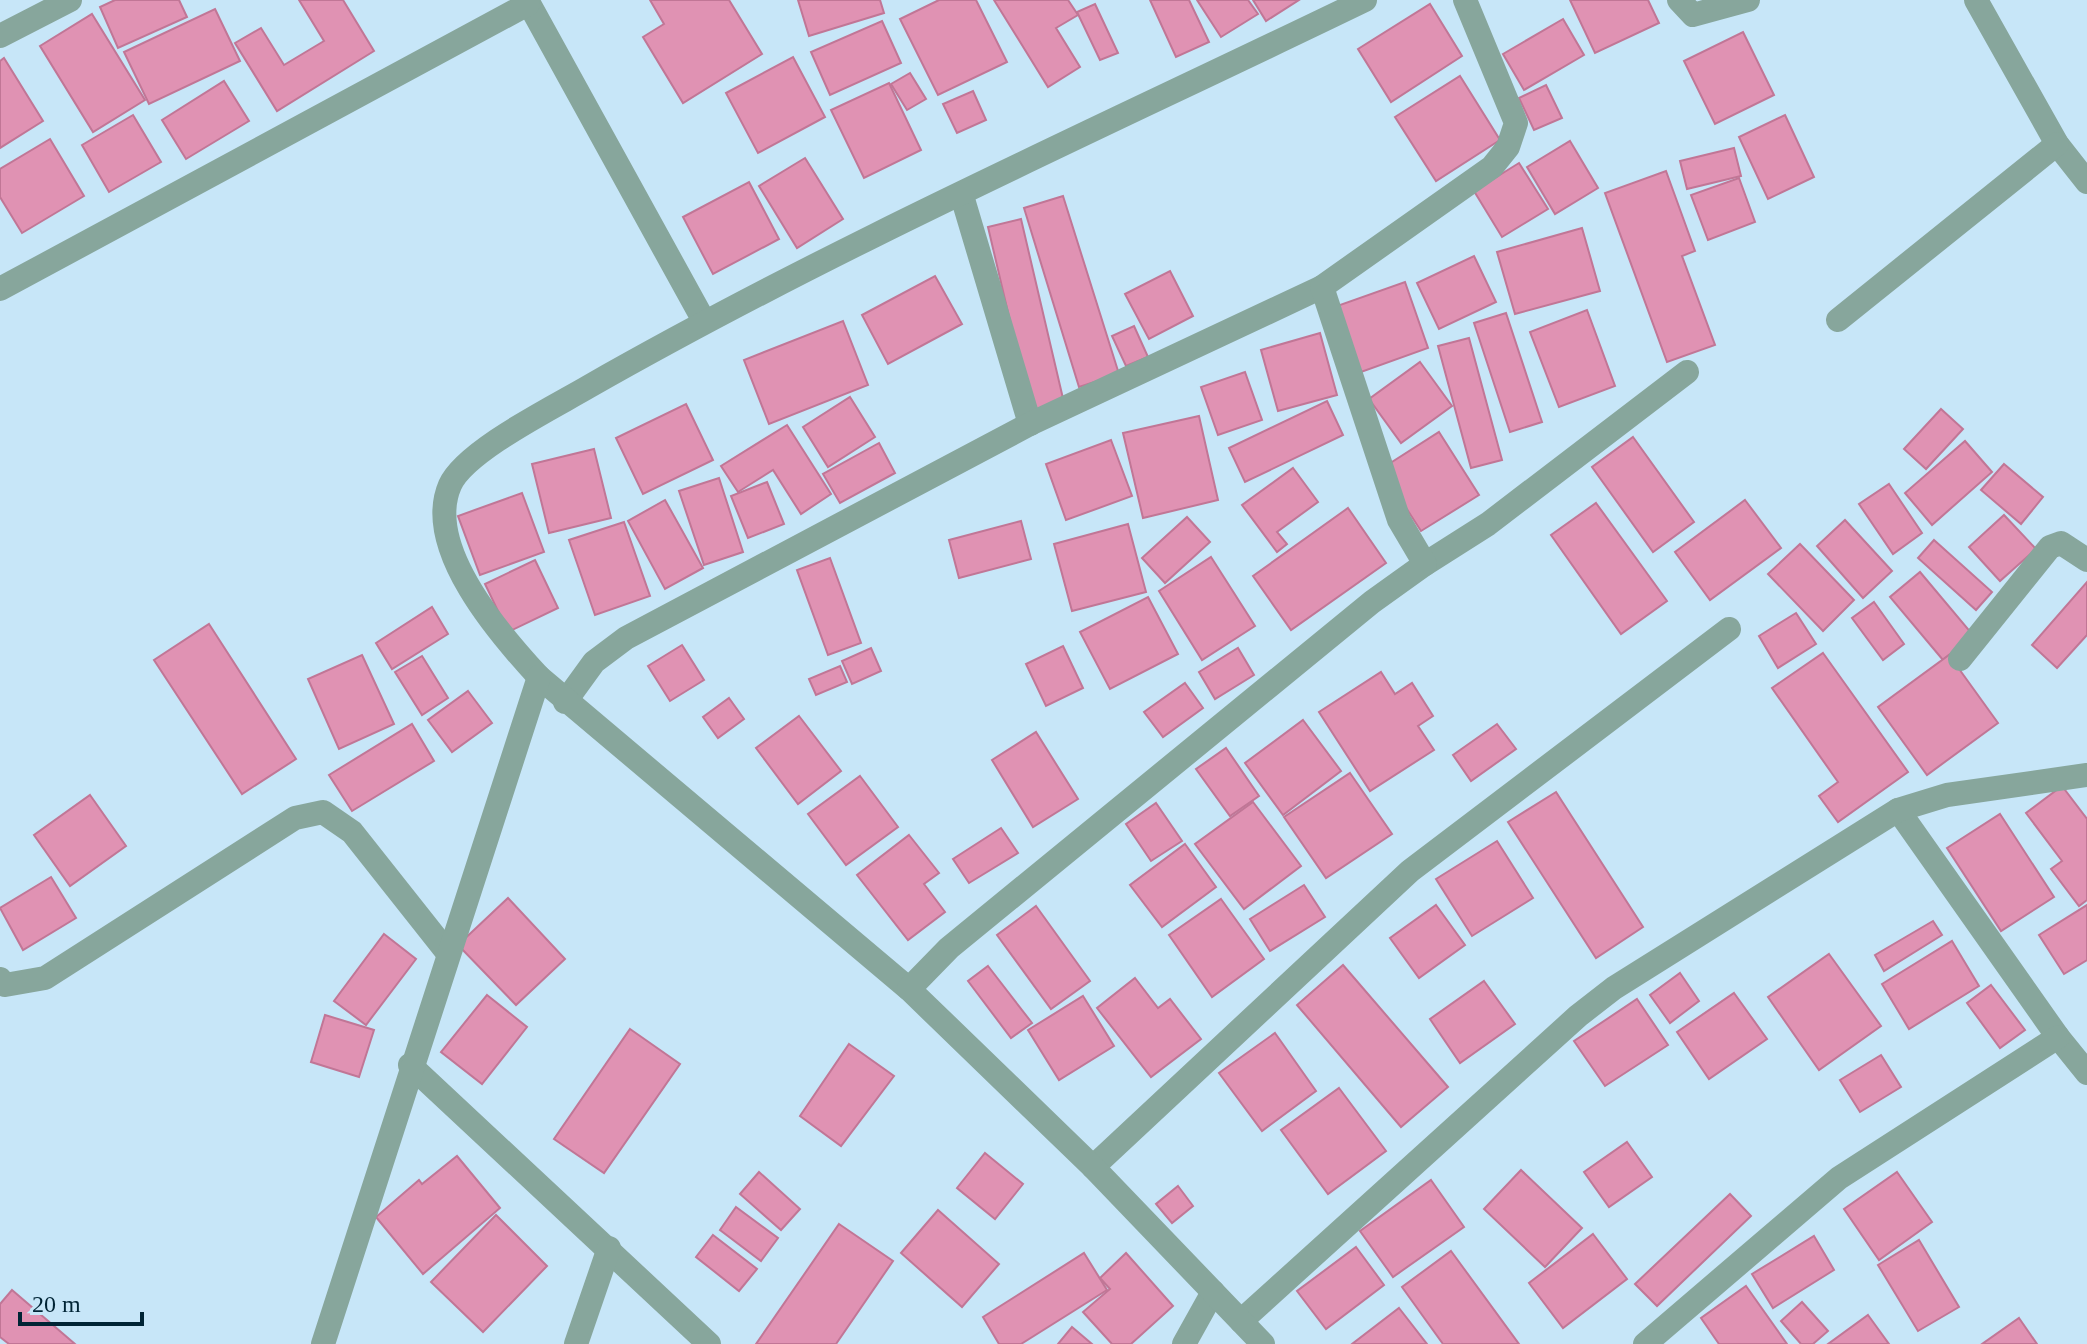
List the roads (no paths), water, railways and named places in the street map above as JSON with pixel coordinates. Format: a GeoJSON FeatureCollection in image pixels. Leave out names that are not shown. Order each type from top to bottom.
{"type":"FeatureCollection","features":[{"type":"Feature","properties":{"kind":"street"},"geometry":{"type":"LineString","coordinates":[[0,36],[70,0]]}},
{"type":"Feature","properties":{"kind":"street"},"geometry":{"type":"LineString","coordinates":[[1263,1344],[1093,1167],[909,989],[539,677],[497,631],[452,551],[442,511],[450,482],[493,441],[704,321],[1365,0]]}},
{"type":"Feature","properties":{"kind":"street"},"geometry":{"type":"LineString","coordinates":[[565,702],[594,662],[626,638],[1030,424],[1322,287],[1492,167],[1508,147],[1516,123],[1465,0]]}},
{"type":"Feature","properties":{"kind":"street"},"geometry":{"type":"LineString","coordinates":[[1679,0],[1693,15],[1748,0]]}},
{"type":"Feature","properties":{"kind":"street"},"geometry":{"type":"LineString","coordinates":[[1976,0],[2057,144],[2087,182]]}},
{"type":"Feature","properties":{"kind":"street"},"geometry":{"type":"LineString","coordinates":[[0,289],[528,2],[704,321]]}},
{"type":"Feature","properties":{"kind":"street"},"geometry":{"type":"LineString","coordinates":[[1838,320],[2057,144]]}},
{"type":"Feature","properties":{"kind":"street"},"geometry":{"type":"LineString","coordinates":[[962,196],[1030,424]]}},
{"type":"Feature","properties":{"kind":"street"},"geometry":{"type":"LineString","coordinates":[[1322,287],[1399,520],[1425,564]]}},
{"type":"Feature","properties":{"kind":"street"},"geometry":{"type":"LineString","coordinates":[[909,989],[949,948],[1372,602],[1488,524],[1687,372]]}},
{"type":"Feature","properties":{"kind":"street"},"geometry":{"type":"LineString","coordinates":[[1960,659],[2050,547],[2061,543],[2087,560]]}},
{"type":"Feature","properties":{"kind":"street"},"geometry":{"type":"LineString","coordinates":[[1093,1167],[1410,871],[1729,629]]}},
{"type":"Feature","properties":{"kind":"street"},"geometry":{"type":"LineString","coordinates":[[323,1344],[410,1065],[539,677]]}},
{"type":"Feature","properties":{"kind":"street"},"geometry":{"type":"LineString","coordinates":[[1241,1321],[1578,1016],[1614,988],[1898,810],[1947,795],[2087,775]]}},
{"type":"Feature","properties":{"kind":"street"},"geometry":{"type":"LineString","coordinates":[[1898,810],[2058,1037],[2087,1073]]}},
{"type":"Feature","properties":{"kind":"street"},"geometry":{"type":"LineString","coordinates":[[0,979],[5,985],[45,978],[295,818],[323,812],[352,832],[447,952]]}},
{"type":"Feature","properties":{"kind":"street"},"geometry":{"type":"LineString","coordinates":[[1645,1344],[1839,1178],[2058,1037]]}},
{"type":"Feature","properties":{"kind":"street"},"geometry":{"type":"LineString","coordinates":[[410,1065],[709,1344]]}},
{"type":"Feature","properties":{"kind":"street"},"geometry":{"type":"LineString","coordinates":[[576,1344],[609,1248]]}},
{"type":"Feature","properties":{"kind":"street"},"geometry":{"type":"LineString","coordinates":[[1184,1344],[1213,1292]]}}]}
